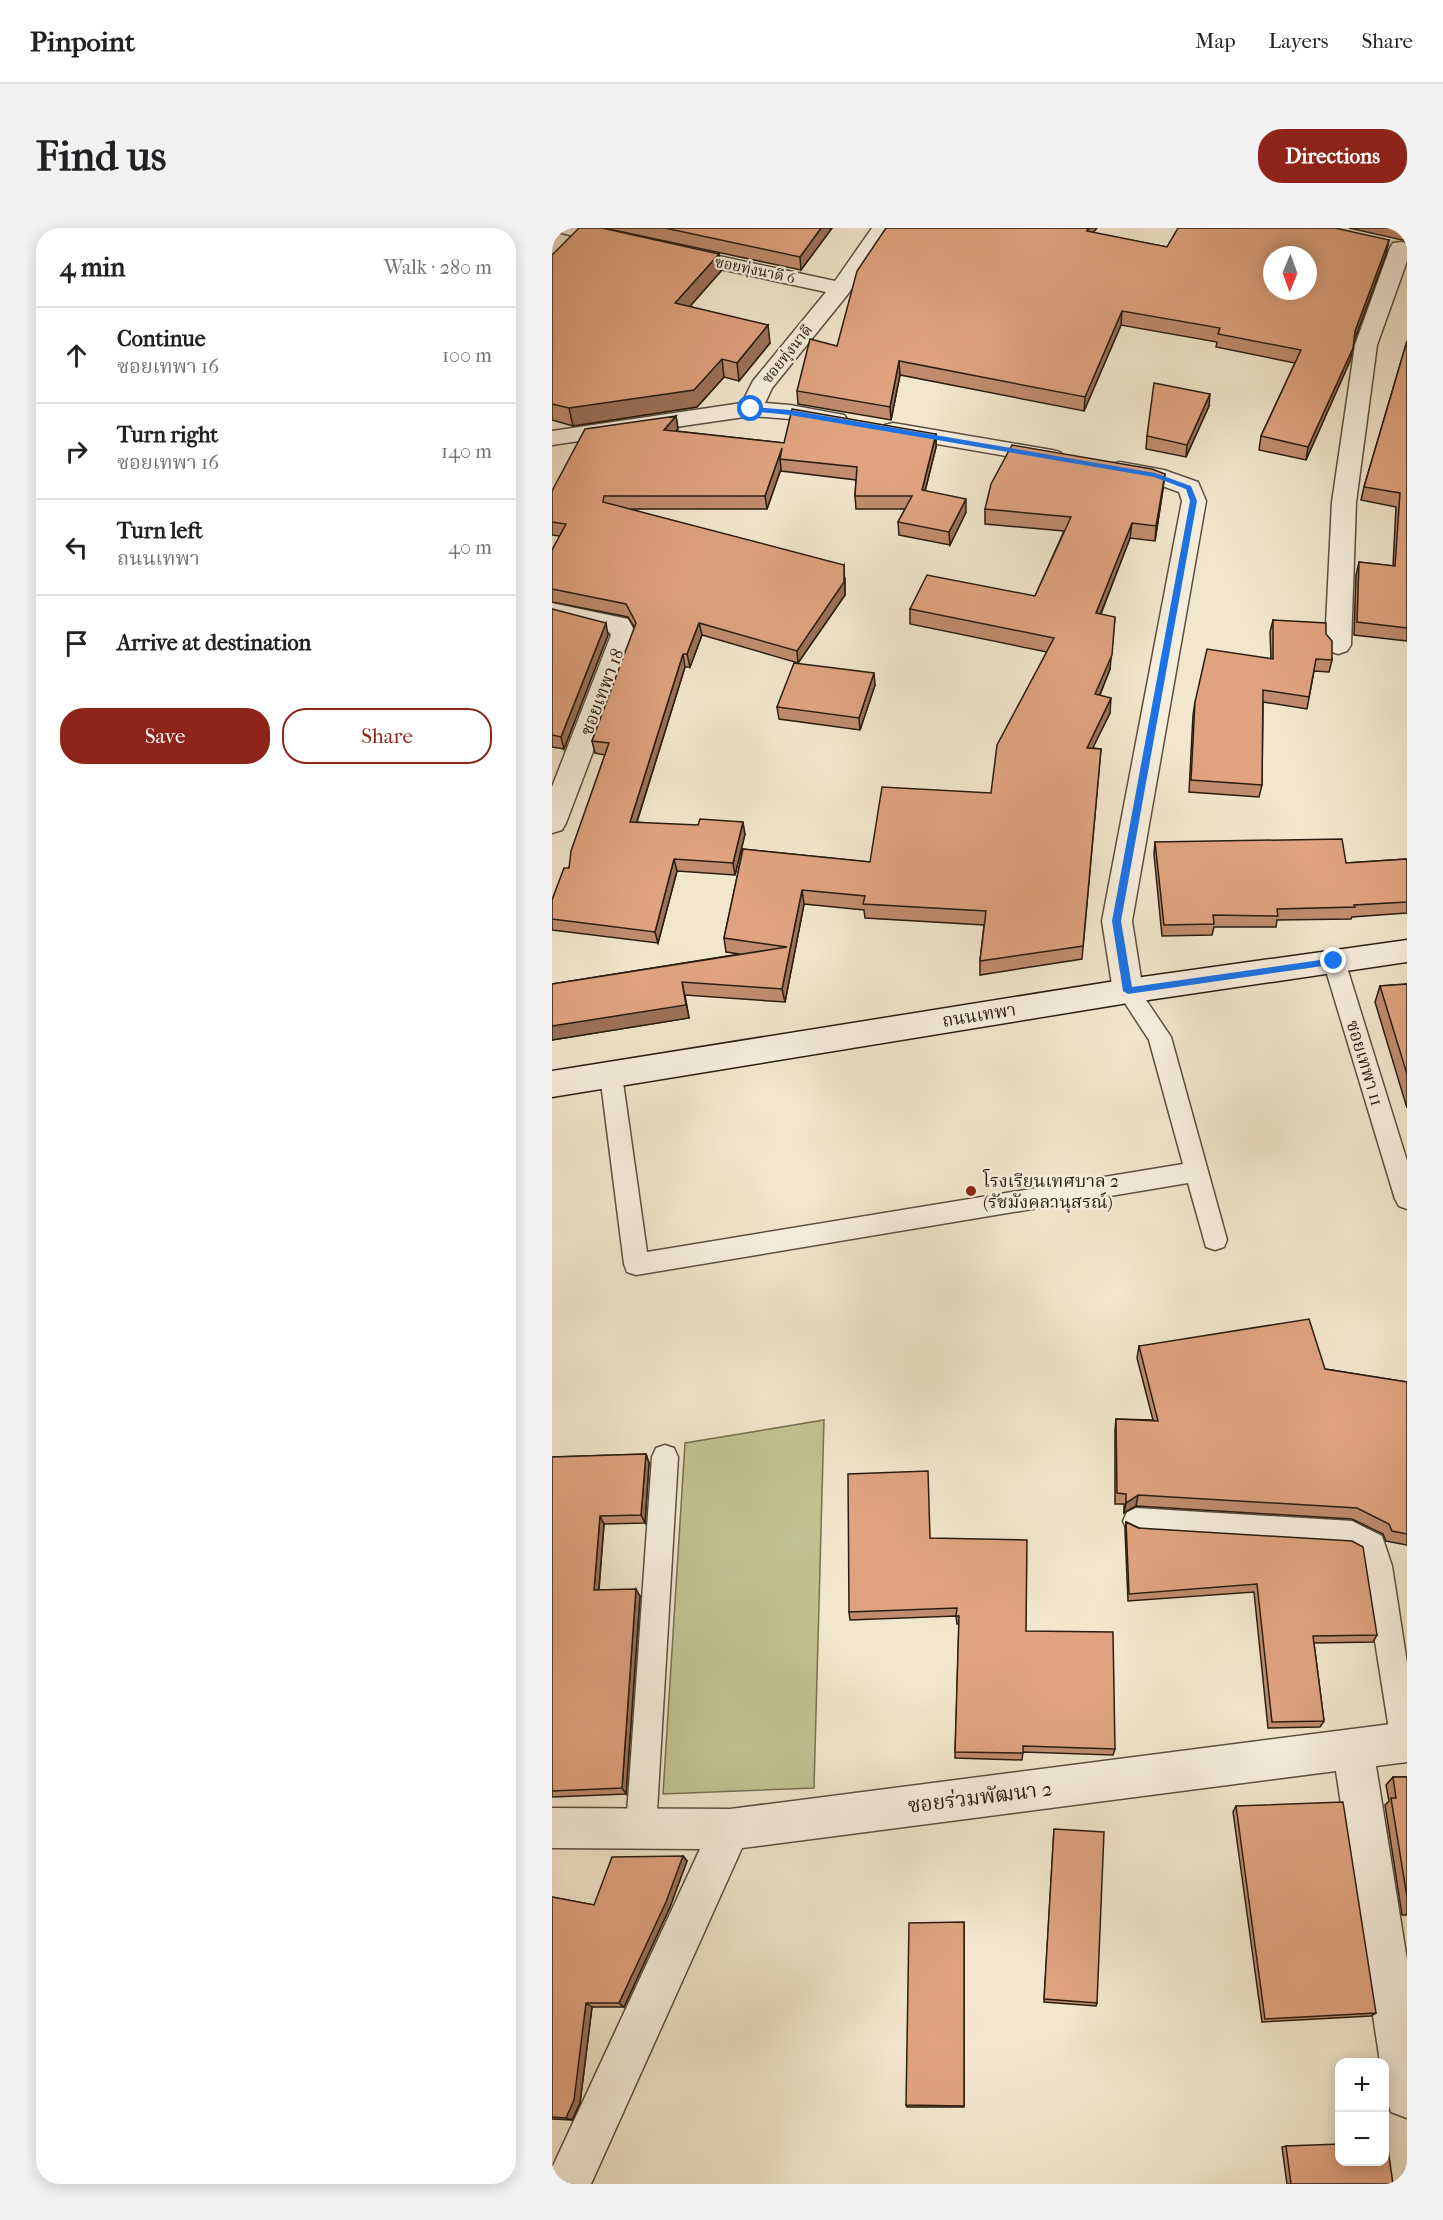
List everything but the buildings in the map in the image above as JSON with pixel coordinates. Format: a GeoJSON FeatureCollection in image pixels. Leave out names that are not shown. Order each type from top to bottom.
{"type":"FeatureCollection","features":[{"type":"Feature","properties":{"kind":"street","name":"ซอยทุ่งนาดี 6"},"geometry":{"type":"LineString","coordinates":[[564,228],[840,289]]}},
{"type":"Feature","properties":{"kind":"street","name":"ซอยทุ่งนาดี"},"geometry":{"type":"LineString","coordinates":[[751,409],[761,386],[840,289],[883,228]]}},
{"type":"Feature","properties":{"kind":"street"},"geometry":{"type":"LineString","coordinates":[[1338,645],[1344,502],[1366,345],[1396,247]]}},
{"type":"Feature","properties":{"kind":"street"},"geometry":{"type":"LineString","coordinates":[[552,438],[751,409],[790,412],[1155,475],[1189,487],[1194,501],[1117,921],[1128,991]]}},
{"type":"Feature","properties":{"kind":"street","name":"ซอยเทพา 18"},"geometry":{"type":"LineString","coordinates":[[552,611],[619,625],[624,635],[561,773],[552,823]]}},
{"type":"Feature","properties":{"kind":"street","name":"ถนนเทพา"},"geometry":{"type":"LineString","coordinates":[[552,1084],[1128,991],[1407,951]]}},
{"type":"Feature","properties":{"kind":"street","name":"ซอยร่วมพัฒนา 2"},"geometry":{"type":"LineString","coordinates":[[552,1828],[730,1829],[1406,1742]]}},
{"type":"Feature","properties":{"kind":"street"},"geometry":{"type":"LineString","coordinates":[[1353,1749],[1407,2096]]}},
{"type":"Feature","properties":{"kind":"street"},"geometry":{"type":"LineString","coordinates":[[568,2184],[730,1829]]}},
{"type":"Feature","properties":{"kind":"lane","name":"ซอยเทพา 11"},"geometry":{"type":"LineString","coordinates":[[1334,961],[1407,1199]]}},
{"type":"Feature","properties":{"kind":"lane"},"geometry":{"type":"LineString","coordinates":[[1128,991],[1160,1037],[1215,1240]]}},
{"type":"Feature","properties":{"kind":"lane"},"geometry":{"type":"LineString","coordinates":[[611,1075],[636,1264],[1197,1172]]}},
{"type":"Feature","properties":{"kind":"lane"},"geometry":{"type":"LineString","coordinates":[[641,1828],[665,1457]]}},
{"type":"Feature","properties":{"kind":"lane"},"geometry":{"type":"LineString","coordinates":[[1137,1521],[1352,1534],[1372,1545],[1378,1566],[1406,1742]]}},
{"type":"Feature","properties":{"kind":"green space"},"geometry":{"type":"Polygon","coordinates":[[[824,1420],[814,1788],[663,1794],[685,1443],[824,1420]]]}},
{"type":"Feature","properties":{"kind":"place","name":"โรงเรียนเทศบาล 2 (รัชมังคลานุสรณ์)"},"geometry":{"type":"Point","coordinates":[971,1191]}},
{"type":"Feature","properties":{"kind":"route"},"geometry":{"type":"LineString","coordinates":[[751,409],[790,412],[1155,475],[1189,487],[1194,501],[1117,921],[1128,991],[1334,961]]}}]}
